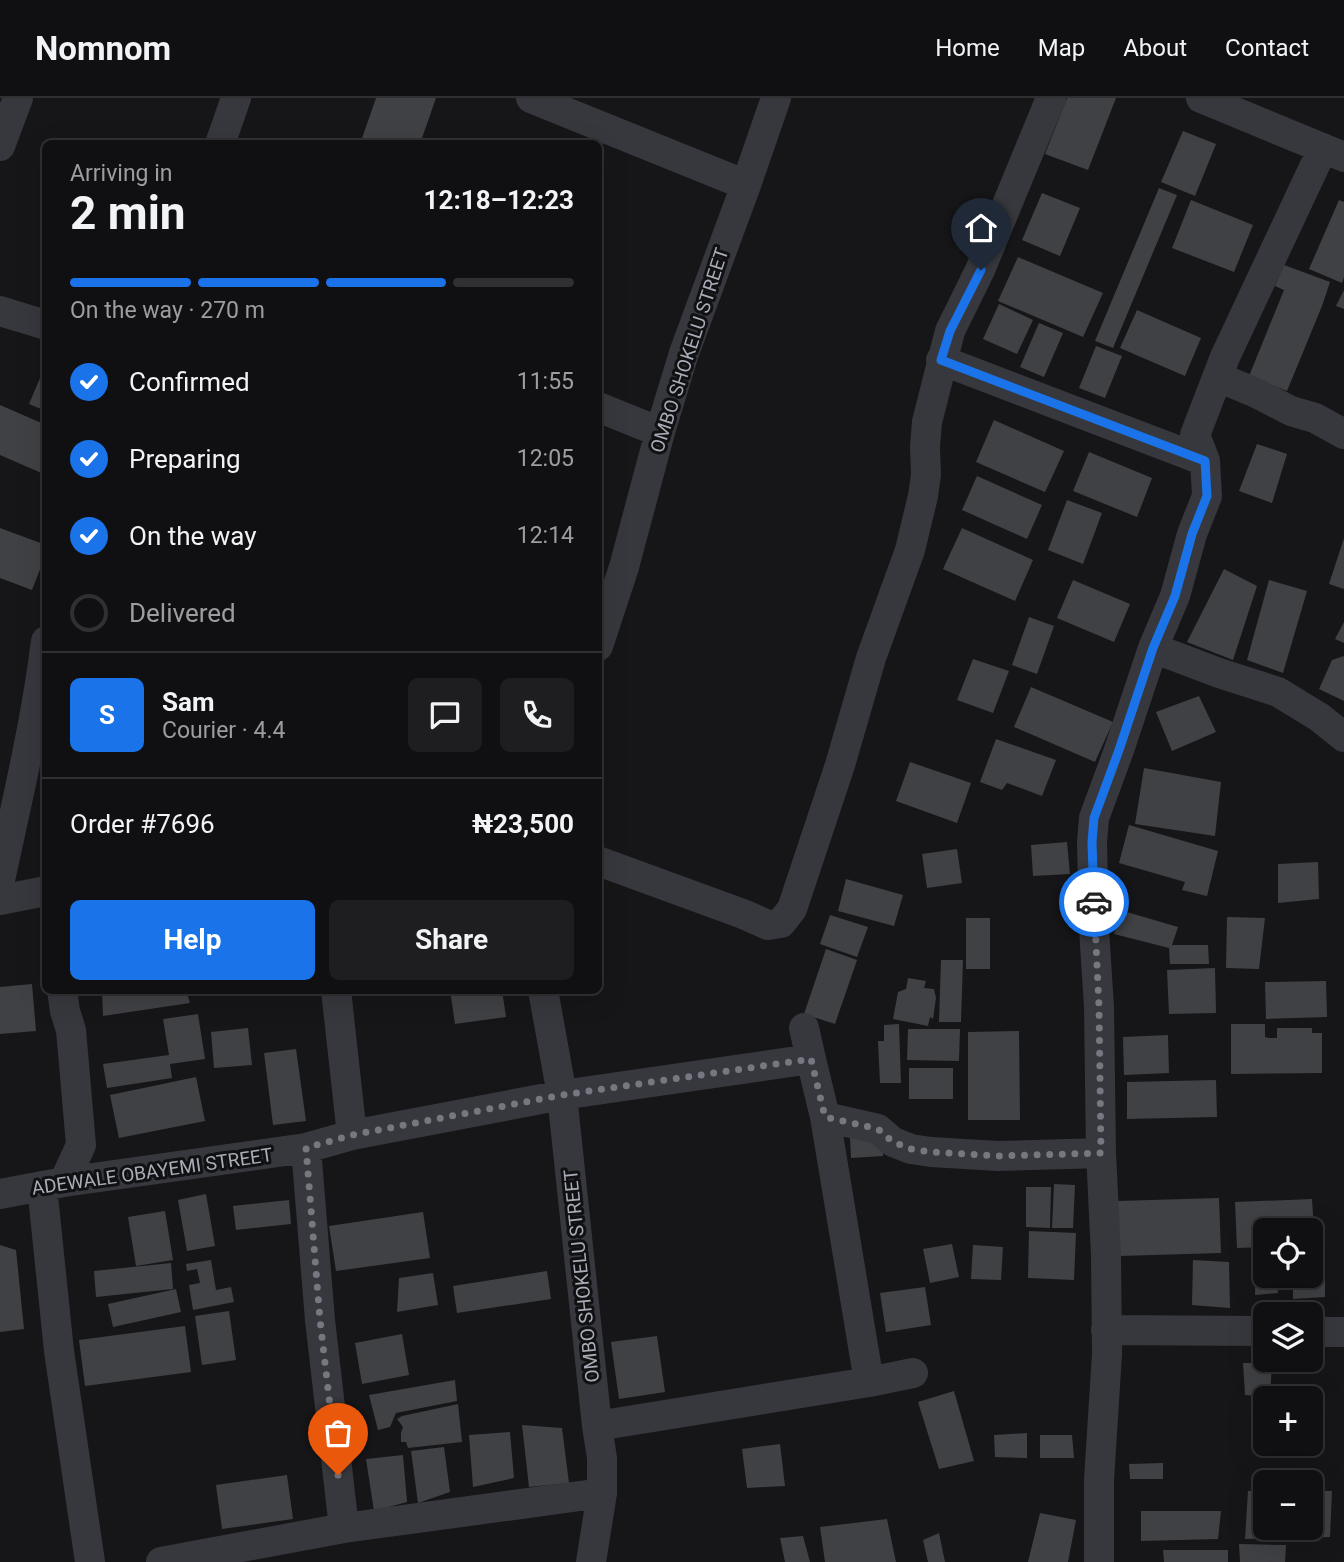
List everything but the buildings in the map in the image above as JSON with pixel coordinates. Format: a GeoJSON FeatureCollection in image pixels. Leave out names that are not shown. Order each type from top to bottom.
{"type":"FeatureCollection","features":[{"type":"Feature","properties":{"kind":"street"},"geometry":{"type":"LineString","coordinates":[[0,146],[18,98]]}},
{"type":"Feature","properties":{"kind":"street"},"geometry":{"type":"LineString","coordinates":[[221,140],[236,98]]}},
{"type":"Feature","properties":{"kind":"street"},"geometry":{"type":"LineString","coordinates":[[531,98],[746,185]]}},
{"type":"Feature","properties":{"kind":"street","name":"OMBO SHOKELU STREET"},"geometry":{"type":"LineString","coordinates":[[602,634],[624,566],[684,353],[776,98]]}},
{"type":"Feature","properties":{"kind":"street"},"geometry":{"type":"LineString","coordinates":[[602,862],[768,925],[781,923],[792,909],[841,765],[871,658],[910,550],[925,485],[927,422],[950,331],[981,270],[1051,98]]}},
{"type":"Feature","properties":{"kind":"street"},"geometry":{"type":"LineString","coordinates":[[1099,1562],[1098,1479],[1107,1354],[1099,1007],[1094,929],[1094,818],[1153,648],[1175,596],[1192,534],[1207,496],[1205,461],[1195,435],[1225,357],[1334,153],[1256,108],[1201,98]]}},
{"type":"Feature","properties":{"kind":"street"},"geometry":{"type":"LineString","coordinates":[[0,311],[42,325]]}},
{"type":"Feature","properties":{"kind":"street"},"geometry":{"type":"LineString","coordinates":[[941,360],[1205,461]]}},
{"type":"Feature","properties":{"kind":"street"},"geometry":{"type":"LineString","coordinates":[[1218,377],[1291,411],[1315,418],[1344,434]]}},
{"type":"Feature","properties":{"kind":"street"},"geometry":{"type":"LineString","coordinates":[[602,409],[660,432]]}},
{"type":"Feature","properties":{"kind":"street"},"geometry":{"type":"LineString","coordinates":[[1153,648],[1278,692],[1319,717],[1344,737]]}},
{"type":"Feature","properties":{"kind":"street"},"geometry":{"type":"LineString","coordinates":[[0,880],[30,745],[42,674]]}},
{"type":"Feature","properties":{"kind":"street"},"geometry":{"type":"LineString","coordinates":[[0,900],[42,892]]}},
{"type":"Feature","properties":{"kind":"street"},"geometry":{"type":"LineString","coordinates":[[63,994],[75,1058],[81,1145],[53,1184],[59,1351],[89,1562]]}},
{"type":"Feature","properties":{"kind":"street"},"geometry":{"type":"LineString","coordinates":[[335,994],[352,1135]]}},
{"type":"Feature","properties":{"kind":"street","name":"OMBO SHOKELU STREET"},"geometry":{"type":"LineString","coordinates":[[544,994],[562,1095],[602,1458],[602,1493],[591,1562]]}},
{"type":"Feature","properties":{"kind":"street"},"geometry":{"type":"LineString","coordinates":[[804,1028],[825,1117],[869,1382]]}},
{"type":"Feature","properties":{"kind":"street","name":"ADEWALE OBAYEMI STREET"},"geometry":{"type":"LineString","coordinates":[[0,1194],[306,1148],[352,1135],[562,1095],[811,1059]]}},
{"type":"Feature","properties":{"kind":"street"},"geometry":{"type":"LineString","coordinates":[[825,1117],[878,1129],[893,1142],[911,1149],[931,1152],[998,1156],[1101,1153]]}},
{"type":"Feature","properties":{"kind":"street"},"geometry":{"type":"LineString","coordinates":[[81,1145],[120,1174]]}},
{"type":"Feature","properties":{"kind":"street"},"geometry":{"type":"LineString","coordinates":[[306,1148],[320,1320],[344,1528]]}},
{"type":"Feature","properties":{"kind":"street"},"geometry":{"type":"LineString","coordinates":[[1106,1330],[1253,1331]]}},
{"type":"Feature","properties":{"kind":"street"},"geometry":{"type":"LineString","coordinates":[[1323,1332],[1344,1332]]}},
{"type":"Feature","properties":{"kind":"street"},"geometry":{"type":"LineString","coordinates":[[597,1426],[913,1373]]}},
{"type":"Feature","properties":{"kind":"street"},"geometry":{"type":"LineString","coordinates":[[161,1562],[344,1528],[602,1493]]}},
{"type":"Feature","properties":{"kind":"way so far"},"geometry":{"type":"LineString","coordinates":[[338,1475],[320,1320],[306,1148],[352,1135],[562,1095],[811,1059],[825,1117],[878,1129],[893,1142],[911,1149],[998,1156],[1101,1153],[1094,902]]}},
{"type":"Feature","properties":{"kind":"route"},"geometry":{"type":"LineString","coordinates":[[981,270],[950,331],[941,360],[1205,461],[1207,496],[1192,534],[1175,596],[1153,648],[1094,818],[1094,902]]}}]}
